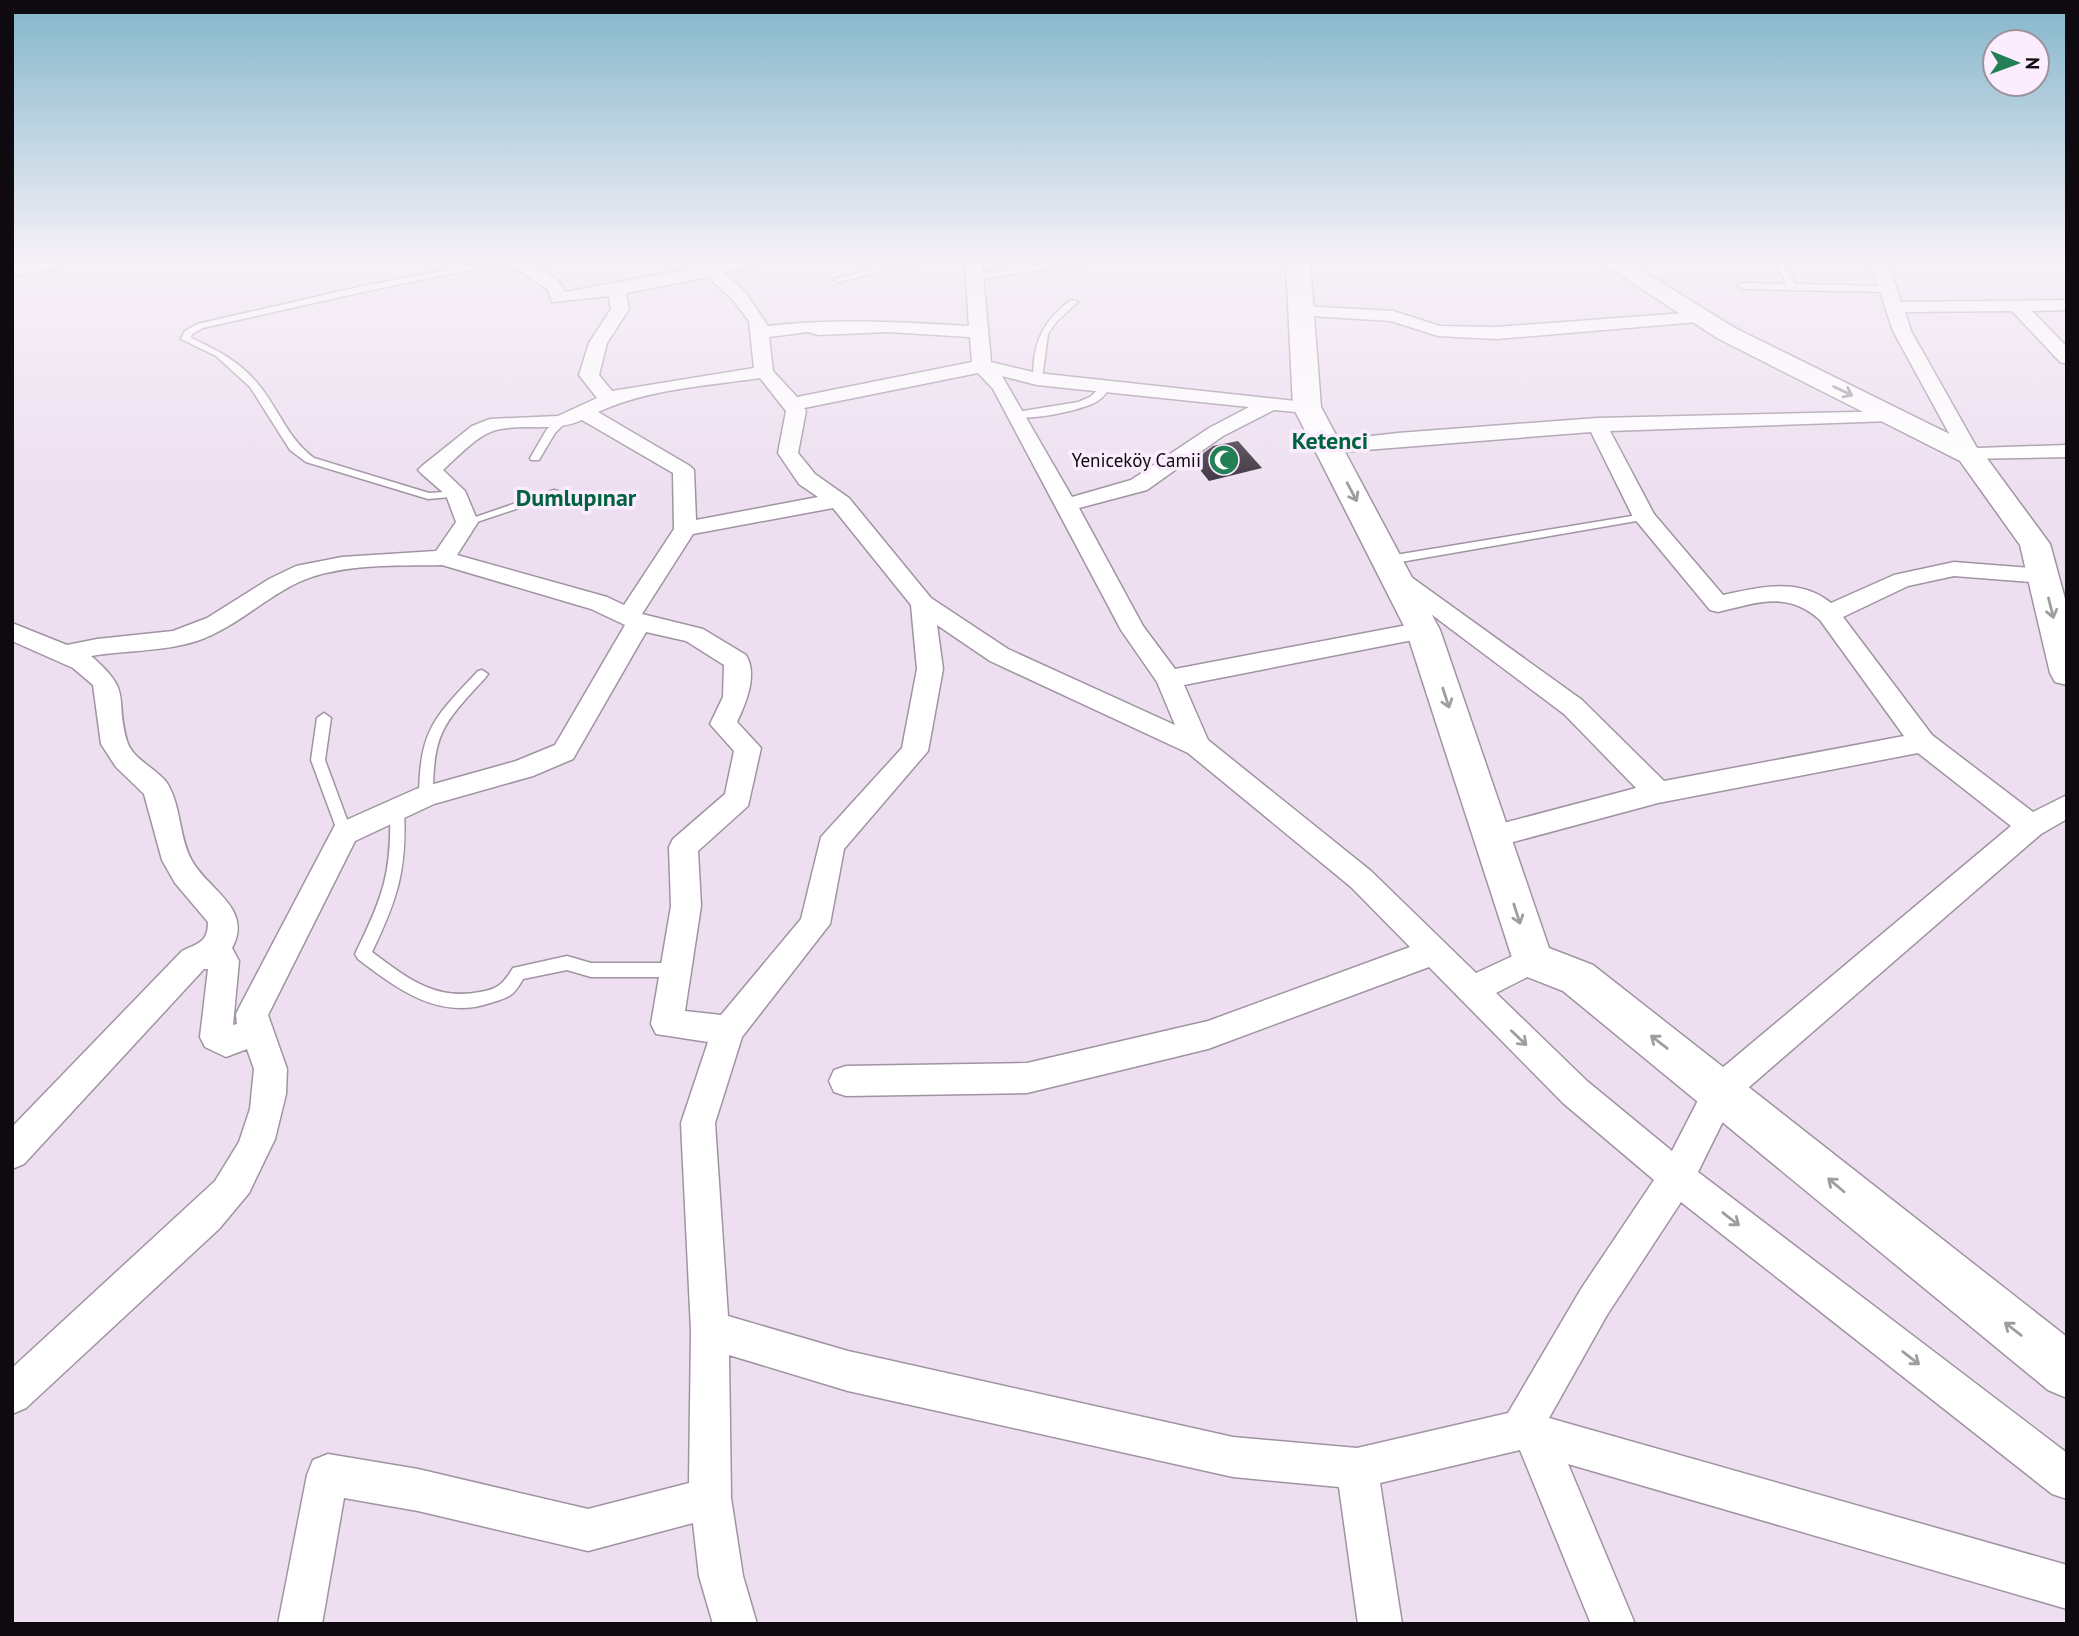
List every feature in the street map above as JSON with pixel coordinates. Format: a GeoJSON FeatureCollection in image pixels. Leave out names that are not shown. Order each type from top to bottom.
{"type":"FeatureCollection","features":[{"type":"Feature","properties":{"kind":"street"},"geometry":{"type":"LineString","coordinates":[[601,339],[589,375],[605,395],[613,398]]}},
{"type":"Feature","properties":{"kind":"street"},"geometry":{"type":"LineString","coordinates":[[761,339],[764,372],[796,411],[788,453],[807,480],[836,499],[923,604],[999,655],[1197,746],[1361,878],[1575,1092],[1677,1177],[2067,1479]]}},
{"type":"Feature","properties":{"kind":"street"},"geometry":{"type":"LineString","coordinates":[[980,339],[982,366],[1001,387],[1133,630],[1169,679],[1197,746]]}},
{"type":"Feature","properties":{"kind":"street"},"geometry":{"type":"LineString","coordinates":[[1303,339],[1307,407],[1423,630],[1532,960]]}},
{"type":"Feature","properties":{"kind":"street"},"geometry":{"type":"LineString","coordinates":[[1742,339],[1970,455],[2067,451]]}},
{"type":"Feature","properties":{"kind":"street"},"geometry":{"type":"LineString","coordinates":[[1907,339],[1970,455],[2035,544],[2055,565],[2067,673]]}},
{"type":"Feature","properties":{"kind":"street"},"geometry":{"type":"LineString","coordinates":[[2049,339],[2067,358]]}},
{"type":"Feature","properties":{"kind":"street"},"geometry":{"type":"LineString","coordinates":[[792,404],[982,366],[1037,379],[1307,407]]}},
{"type":"Feature","properties":{"kind":"street"},"geometry":{"type":"LineString","coordinates":[[443,558],[467,522],[458,494],[449,482],[429,470],[479,430],[507,422],[561,422],[613,398],[675,384],[764,372]]}},
{"type":"Feature","properties":{"kind":"street"},"geometry":{"type":"LineString","coordinates":[[1066,505],[1139,485],[1216,432],[1272,403]]}},
{"type":"Feature","properties":{"kind":"street"},"geometry":{"type":"LineString","coordinates":[[12,1394],[77,1340],[227,1194],[247,1160],[268,1101],[270,1055],[254,1032],[252,1014],[257,1000],[321,885],[345,833],[426,796],[523,769],[564,752],[633,620],[685,529],[683,470],[582,411]]}},
{"type":"Feature","properties":{"kind":"street"},"geometry":{"type":"LineString","coordinates":[[1328,447],[1433,435],[1597,424],[1891,415]]}},
{"type":"Feature","properties":{"kind":"street"},"geometry":{"type":"LineString","coordinates":[[1597,424],[1644,517],[1718,604],[1783,591],[1809,599],[1828,614],[1923,742],[2031,826]]}},
{"type":"Feature","properties":{"kind":"street"},"geometry":{"type":"LineString","coordinates":[[685,529],[836,499]]}},
{"type":"Feature","properties":{"kind":"street"},"geometry":{"type":"LineString","coordinates":[[67,654],[94,646],[143,644],[190,634],[217,623],[304,571],[443,558],[599,603],[633,620],[694,635],[737,661],[736,697],[723,724],[748,748],[738,799],[684,847],[686,906],[667,1024],[728,1030]]}},
{"type":"Feature","properties":{"kind":"street"},"geometry":{"type":"LineString","coordinates":[[1828,614],[1902,580],[1954,569],[2055,565]]}},
{"type":"Feature","properties":{"kind":"street"},"geometry":{"type":"LineString","coordinates":[[1394,570],[1573,707],[1658,793]]}},
{"type":"Feature","properties":{"kind":"street"},"geometry":{"type":"LineString","coordinates":[[736,1624],[721,1576],[710,1498],[710,1330],[698,1123],[728,1030],[815,924],[831,845],[915,751],[930,668],[923,604]]}},
{"type":"Feature","properties":{"kind":"street"},"geometry":{"type":"LineString","coordinates":[[1169,679],[1423,630]]}},
{"type":"Feature","properties":{"kind":"street"},"geometry":{"type":"LineString","coordinates":[[12,631],[82,662],[103,680],[108,691],[114,744],[125,760],[156,789],[176,860],[185,876],[223,918],[223,936],[212,954]]}},
{"type":"Feature","properties":{"kind":"street"},"geometry":{"type":"LineString","coordinates":[[1491,836],[1658,793],[1923,742]]}},
{"type":"Feature","properties":{"kind":"street"},"geometry":{"type":"LineString","coordinates":[[1528,1433],[1594,1302],[1677,1177],[1721,1090],[2031,826],[2067,806]]}},
{"type":"Feature","properties":{"kind":"street"},"geometry":{"type":"LineString","coordinates":[[846,1081],[1027,1077],[1208,1035],[1433,952]]}},
{"type":"Feature","properties":{"kind":"street"},"geometry":{"type":"LineString","coordinates":[[12,1152],[185,967],[202,956],[212,954],[220,956],[224,961],[216,1038],[226,1042],[254,1032]]}},
{"type":"Feature","properties":{"kind":"street"},"geometry":{"type":"LineString","coordinates":[[1471,990],[1532,960],[1578,978],[1721,1090],[1954,1283],[2067,1371]]}},
{"type":"Feature","properties":{"kind":"street"},"geometry":{"type":"LineString","coordinates":[[710,1330],[848,1371],[1233,1457],[1357,1468],[1528,1433],[2067,1587]]}},
{"type":"Feature","properties":{"kind":"street"},"geometry":{"type":"LineString","coordinates":[[1528,1433],[1613,1624]]}},
{"type":"Feature","properties":{"kind":"street"},"geometry":{"type":"LineString","coordinates":[[1357,1468],[1380,1624]]}},
{"type":"Feature","properties":{"kind":"street"},"geometry":{"type":"LineString","coordinates":[[300,1624],[328,1475],[418,1490],[587,1530],[710,1498]]}},
{"type":"Feature","properties":{"kind":"lane"},"geometry":{"type":"LineString","coordinates":[[187,339],[219,354],[254,385],[294,448],[310,460],[428,496],[458,494]]}},
{"type":"Feature","properties":{"kind":"lane"},"geometry":{"type":"LineString","coordinates":[[1037,379],[1041,339]]}},
{"type":"Feature","properties":{"kind":"lane"},"geometry":{"type":"LineString","coordinates":[[1017,415],[1085,404],[1100,397],[1107,385]]}},
{"type":"Feature","properties":{"kind":"lane"},"geometry":{"type":"LineString","coordinates":[[535,458],[551,431],[561,422]]}},
{"type":"Feature","properties":{"kind":"lane"},"geometry":{"type":"LineString","coordinates":[[467,522],[554,493]]}},
{"type":"Feature","properties":{"kind":"lane"},"geometry":{"type":"LineString","coordinates":[[1394,570],[1644,517]]}},
{"type":"Feature","properties":{"kind":"lane"},"geometry":{"type":"LineString","coordinates":[[426,796],[425,759],[429,740],[439,722],[482,674]]}},
{"type":"Feature","properties":{"kind":"lane"},"geometry":{"type":"LineString","coordinates":[[324,719],[318,760],[345,833]]}},
{"type":"Feature","properties":{"kind":"lane"},"geometry":{"type":"LineString","coordinates":[[397,809],[400,854],[396,877],[389,899],[363,954],[412,991],[437,1000],[472,1001],[509,989],[518,973],[567,963],[591,970],[675,970]]}},
{"type":"Feature","properties":{"kind":"building","name":"Yeniceköy Camii"},"geometry":{"type":"Polygon","coordinates":[[[1238,441],[1262,468],[1209,481],[1193,461],[1213,446],[1238,441]]]}},
{"type":"Feature","properties":{"kind":"place","name":"Yeniceköy Camii"},"geometry":{"type":"Point","coordinates":[1224,460]}},
{"type":"Feature","properties":{"kind":"district","name":"Ketenci"},"geometry":{"type":"Point","coordinates":[1330,440]}},
{"type":"Feature","properties":{"kind":"district","name":"Dumlupınar"},"geometry":{"type":"Point","coordinates":[576,497]}}]}
